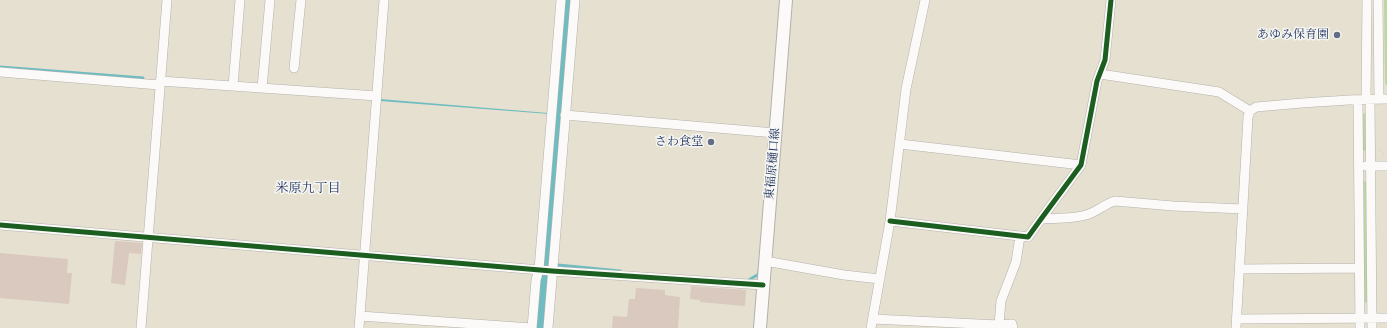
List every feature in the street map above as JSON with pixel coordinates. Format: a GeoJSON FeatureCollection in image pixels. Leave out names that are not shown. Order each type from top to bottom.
{"type":"FeatureCollection","features":[{"type":"Feature","properties":{"kind":"main road","name":"東福原樋口線"},"geometry":{"type":"LineString","coordinates":[[760,328],[786,0]]}},
{"type":"Feature","properties":{"kind":"street"},"geometry":{"type":"LineString","coordinates":[[141,328],[167,0]]}},
{"type":"Feature","properties":{"kind":"street"},"geometry":{"type":"LineString","coordinates":[[233,86],[240,0]]}},
{"type":"Feature","properties":{"kind":"street"},"geometry":{"type":"LineString","coordinates":[[262,88],[270,0]]}},
{"type":"Feature","properties":{"kind":"street"},"geometry":{"type":"LineString","coordinates":[[294,68],[301,0]]}},
{"type":"Feature","properties":{"kind":"street"},"geometry":{"type":"LineString","coordinates":[[359,328],[384,0]]}},
{"type":"Feature","properties":{"kind":"street"},"geometry":{"type":"LineString","coordinates":[[360,316],[532,328],[536,280],[539,270],[561,0]]}},
{"type":"Feature","properties":{"kind":"street"},"geometry":{"type":"LineString","coordinates":[[548,328],[575,0]]}},
{"type":"Feature","properties":{"kind":"street"},"geometry":{"type":"LineString","coordinates":[[925,0],[906,90],[890,221],[872,324],[1012,324],[1013,328]]}},
{"type":"Feature","properties":{"kind":"street"},"geometry":{"type":"LineString","coordinates":[[890,221],[1028,237],[1081,165],[1097,81],[1105,60],[1111,0]]}},
{"type":"Feature","properties":{"kind":"street"},"geometry":{"type":"LineString","coordinates":[[1360,328],[1359,166],[1372,99],[1367,0]]}},
{"type":"Feature","properties":{"kind":"street"},"geometry":{"type":"LineString","coordinates":[[1372,328],[1372,99],[1378,0]]}},
{"type":"Feature","properties":{"kind":"street"},"geometry":{"type":"LineString","coordinates":[[0,72],[377,96]]}},
{"type":"Feature","properties":{"kind":"street"},"geometry":{"type":"LineString","coordinates":[[1100,74],[1219,92],[1250,111]]}},
{"type":"Feature","properties":{"kind":"street"},"geometry":{"type":"LineString","coordinates":[[1372,99],[1256,107],[1250,111],[1248,117],[1236,324],[1387,318]]}},
{"type":"Feature","properties":{"kind":"street"},"geometry":{"type":"LineString","coordinates":[[565,115],[775,133]]}},
{"type":"Feature","properties":{"kind":"street"},"geometry":{"type":"LineString","coordinates":[[900,144],[1081,165]]}},
{"type":"Feature","properties":{"kind":"street"},"geometry":{"type":"LineString","coordinates":[[1359,166],[1387,166]]}},
{"type":"Feature","properties":{"kind":"street"},"geometry":{"type":"LineString","coordinates":[[1040,219],[1085,215],[1095,212],[1107,203],[1115,201],[1173,206],[1243,209]]}},
{"type":"Feature","properties":{"kind":"street"},"geometry":{"type":"LineString","coordinates":[[0,225],[539,270],[763,285]]}},
{"type":"Feature","properties":{"kind":"street"},"geometry":{"type":"LineString","coordinates":[[999,325],[1001,301],[1016,262],[1020,236]]}},
{"type":"Feature","properties":{"kind":"street"},"geometry":{"type":"LineString","coordinates":[[765,261],[880,280]]}},
{"type":"Feature","properties":{"kind":"street"},"geometry":{"type":"LineString","coordinates":[[1240,269],[1359,268]]}},
{"type":"Feature","properties":{"kind":"green space"},"geometry":{"type":"Polygon","coordinates":[[[1384,0],[1387,0],[1387,86],[1385,83],[1384,0]]]}},
{"type":"Feature","properties":{"kind":"green space"},"geometry":{"type":"Polygon","coordinates":[[[1364,113],[1366,114],[1365,151],[1363,150],[1364,113]]]}},
{"type":"Feature","properties":{"kind":"green space"},"geometry":{"type":"Polygon","coordinates":[[[1363,182],[1366,182],[1368,301],[1365,303],[1363,182]]]}},
{"type":"Feature","properties":{"kind":"water"},"geometry":{"type":"Polygon","coordinates":[[[380,99],[548,113],[549,114],[380,101],[380,99]]]}},
{"type":"Feature","properties":{"kind":"building"},"geometry":{"type":"Polygon","coordinates":[[[115,241],[142,243],[141,254],[129,253],[125,285],[111,283],[115,241]]]}},
{"type":"Feature","properties":{"kind":"building"},"geometry":{"type":"Polygon","coordinates":[[[0,253],[68,259],[67,273],[72,273],[69,304],[0,298],[0,253]]]}},
{"type":"Feature","properties":{"kind":"building"},"geometry":{"type":"Polygon","coordinates":[[[691,286],[746,290],[745,306],[700,302],[700,300],[690,299],[691,286]]]}},
{"type":"Feature","properties":{"kind":"building"},"geometry":{"type":"Polygon","coordinates":[[[636,288],[665,290],[665,295],[680,297],[678,328],[612,328],[613,316],[627,317],[629,299],[635,299],[636,288]]]}},
{"type":"Feature","properties":{"kind":"waterway"},"geometry":{"type":"LineString","coordinates":[[541,328],[567,0]]}},
{"type":"Feature","properties":{"kind":"waterway"},"geometry":{"type":"LineString","coordinates":[[0,67],[143,78]]}},
{"type":"Feature","properties":{"kind":"waterway"},"geometry":{"type":"LineString","coordinates":[[558,265],[620,271]]}},
{"type":"Feature","properties":{"kind":"waterway"},"geometry":{"type":"LineString","coordinates":[[747,281],[759,274],[759,271]]}},
{"type":"Feature","properties":{"kind":"cycle path"},"geometry":{"type":"LineString","coordinates":[[890,221],[1028,237],[1081,165],[1097,81],[1105,60],[1111,0]]}},
{"type":"Feature","properties":{"kind":"cycle path"},"geometry":{"type":"LineString","coordinates":[[0,225],[552,271],[763,285]]}},
{"type":"Feature","properties":{"kind":"place","name":"あゆみ保育園"},"geometry":{"type":"Point","coordinates":[1337,35]}},
{"type":"Feature","properties":{"kind":"place","name":"さわ食堂"},"geometry":{"type":"Point","coordinates":[711,142]}},
{"type":"Feature","properties":{"kind":"district","name":"米原九丁目"},"geometry":{"type":"Point","coordinates":[308,189]}}]}
